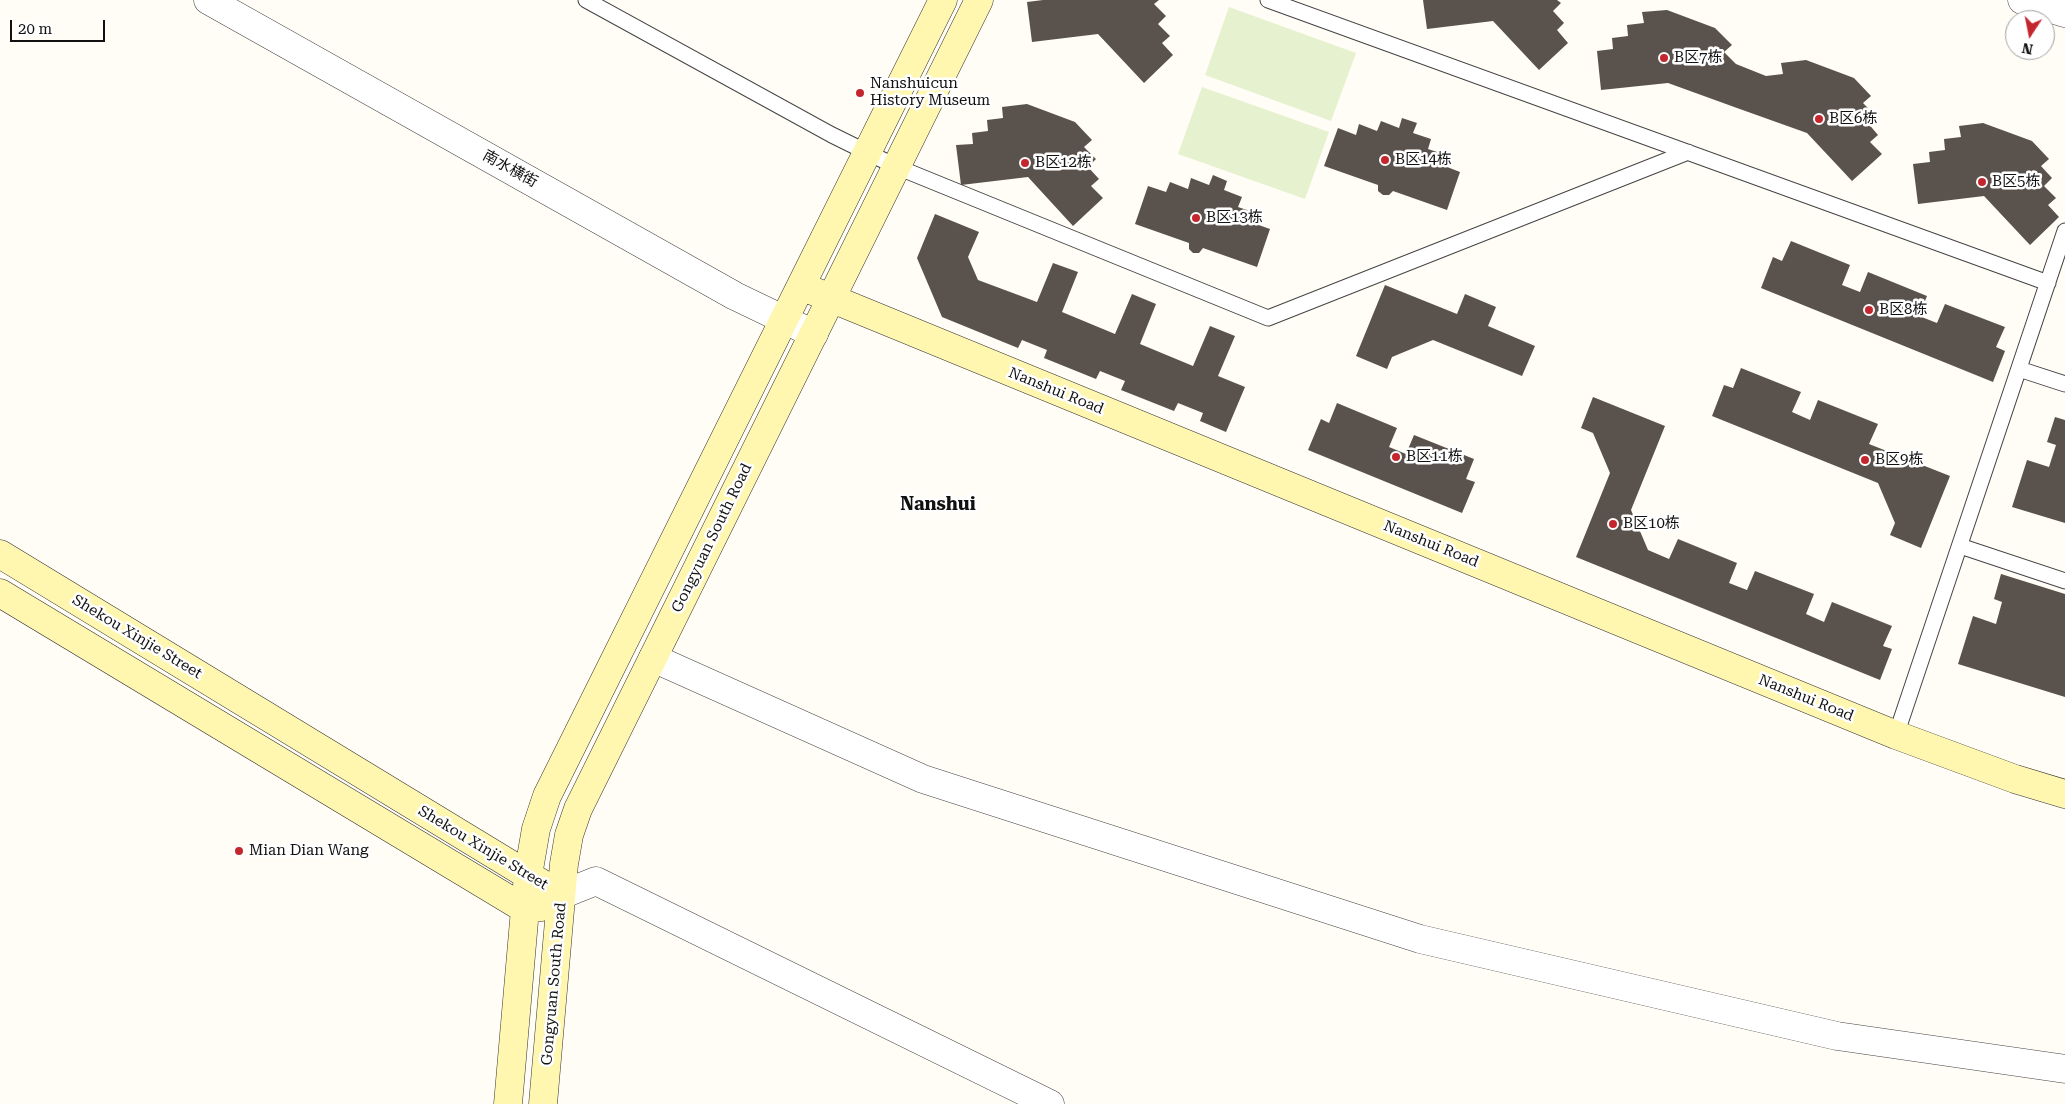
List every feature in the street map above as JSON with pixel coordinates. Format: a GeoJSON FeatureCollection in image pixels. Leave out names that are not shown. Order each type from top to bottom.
{"type":"FeatureCollection","features":[{"type":"Feature","properties":{"kind":"street","name":"南水横街"},"geometry":{"type":"LineString","coordinates":[[208,0],[735,296],[814,334]]}},
{"type":"Feature","properties":{"kind":"street"},"geometry":{"type":"LineString","coordinates":[[508,1104],[528,875],[539,816],[555,776],[943,0]]}},
{"type":"Feature","properties":{"kind":"street","name":"Gongyuan South Road"},"geometry":{"type":"LineString","coordinates":[[543,1104],[566,848],[576,816],[980,0]]}},
{"type":"Feature","properties":{"kind":"street"},"geometry":{"type":"LineString","coordinates":[[2022,0],[2065,14]]}},
{"type":"Feature","properties":{"kind":"street","name":"Nanshui Road"},"geometry":{"type":"LineString","coordinates":[[800,286],[1896,735],[2015,779],[2065,794]]}},
{"type":"Feature","properties":{"kind":"street","name":"Shekou Xinjie Street"},"geometry":{"type":"LineString","coordinates":[[0,554],[561,895],[551,904],[538,909],[525,909],[0,593]]}},
{"type":"Feature","properties":{"kind":"street"},"geometry":{"type":"LineString","coordinates":[[653,658],[923,779],[1420,939],[1837,1036],[2065,1069]]}},
{"type":"Feature","properties":{"kind":"street"},"geometry":{"type":"LineString","coordinates":[[561,895],[596,881],[1050,1104]]}},
{"type":"Feature","properties":{"kind":"lane"},"geometry":{"type":"LineString","coordinates":[[586,0],[897,167],[1268,318],[1688,152]]}},
{"type":"Feature","properties":{"kind":"lane"},"geometry":{"type":"LineString","coordinates":[[1268,0],[2048,283]]}},
{"type":"Feature","properties":{"kind":"lane"},"geometry":{"type":"LineString","coordinates":[[1896,735],[2048,283],[2061,254],[2065,231]]}},
{"type":"Feature","properties":{"kind":"lane"},"geometry":{"type":"LineString","coordinates":[[2019,369],[2065,384]]}},
{"type":"Feature","properties":{"kind":"lane"},"geometry":{"type":"LineString","coordinates":[[1960,546],[2065,581]]}},
{"type":"Feature","properties":{"kind":"green space"},"geometry":{"type":"Polygon","coordinates":[[[1229,7],[1356,53],[1331,121],[1205,75],[1229,7]]]}},
{"type":"Feature","properties":{"kind":"green space"},"geometry":{"type":"Polygon","coordinates":[[[1202,87],[1329,132],[1305,199],[1178,154],[1202,87]]]}},
{"type":"Feature","properties":{"kind":"building"},"geometry":{"type":"Polygon","coordinates":[[[1043,0],[1159,0],[1154,4],[1166,16],[1158,24],[1170,36],[1162,43],[1173,55],[1144,83],[1098,34],[1032,42],[1027,2],[1043,0]]]}},
{"type":"Feature","properties":{"kind":"building"},"geometry":{"type":"Polygon","coordinates":[[[1423,0],[1557,0],[1561,3],[1553,11],[1564,23],[1557,30],[1568,43],[1539,70],[1493,21],[1427,29],[1423,0]]]}},
{"type":"Feature","properties":{"kind":"building"},"geometry":{"type":"Polygon","coordinates":[[[1667,10],[1715,28],[1732,45],[1724,52],[1736,64],[1766,76],[1783,74],[1781,63],[1806,60],[1854,78],[1871,96],[1863,103],[1875,115],[1867,122],[1878,135],[1870,142],[1882,154],[1852,181],[1807,133],[1668,83],[1601,90],[1597,51],[1613,49],[1612,38],[1628,36],[1627,25],[1644,23],[1642,12],[1667,10]]]}},
{"type":"Feature","properties":{"kind":"building","name":"B区12栋"},"geometry":{"type":"Polygon","coordinates":[[[1027,104],[1075,122],[1092,140],[1084,147],[1096,159],[1088,167],[1099,179],[1091,186],[1103,198],[1073,226],[1028,177],[961,185],[956,145],[973,144],[972,133],[988,131],[987,120],[1003,118],[1002,107],[1027,104]]]}},
{"type":"Feature","properties":{"kind":"building","name":"B区14栋"},"geometry":{"type":"Polygon","coordinates":[[[1402,118],[1417,123],[1413,133],[1431,139],[1428,149],[1446,155],[1442,165],[1460,172],[1447,210],[1393,191],[1389,195],[1383,195],[1378,191],[1378,185],[1324,166],[1338,128],[1356,135],[1359,124],[1377,131],[1381,121],[1399,128],[1402,118]]]}},
{"type":"Feature","properties":{"kind":"building","name":"B区5栋"},"geometry":{"type":"Polygon","coordinates":[[[1983,123],[2032,141],[2049,159],[2041,166],[2052,178],[2044,186],[2056,198],[2048,205],[2059,217],[2030,245],[1984,196],[1918,204],[1913,164],[1930,162],[1929,152],[1945,150],[1944,139],[1961,137],[1959,126],[1983,123]]]}},
{"type":"Feature","properties":{"kind":"building","name":"B区13栋"},"geometry":{"type":"Polygon","coordinates":[[[1213,175],[1227,181],[1224,190],[1242,197],[1238,207],[1256,213],[1253,223],[1270,229],[1257,267],[1203,248],[1199,253],[1193,253],[1189,249],[1189,243],[1135,224],[1148,186],[1166,192],[1170,182],[1188,189],[1191,178],[1209,185],[1213,175]]]}},
{"type":"Feature","properties":{"kind":"building"},"geometry":{"type":"Polygon","coordinates":[[[935,214],[979,232],[968,257],[978,280],[1037,302],[1053,263],[1078,272],[1062,312],[1115,334],[1132,294],[1156,304],[1140,344],[1193,366],[1210,326],[1235,336],[1218,376],[1245,387],[1226,432],[1200,421],[1203,413],[1178,403],[1174,411],[1121,390],[1125,381],[1100,371],[1096,379],[1044,358],[1047,350],[1022,340],[1018,348],[942,317],[917,258],[935,214]]]}},
{"type":"Feature","properties":{"kind":"building","name":"B区8栋"},"geometry":{"type":"Polygon","coordinates":[[[1791,241],[1850,265],[1842,285],[1860,292],[1868,272],[1927,296],[1919,316],[1937,323],[1945,304],[2005,327],[1996,347],[2005,351],[1993,382],[1761,288],[1773,257],[1782,261],[1791,241]]]}},
{"type":"Feature","properties":{"kind":"building"},"geometry":{"type":"Polygon","coordinates":[[[1385,285],[1457,314],[1465,294],[1496,307],[1488,326],[1535,346],[1522,376],[1433,340],[1392,357],[1387,369],[1356,356],[1385,285]]]}},
{"type":"Feature","properties":{"kind":"building","name":"B区9栋"},"geometry":{"type":"Polygon","coordinates":[[[1741,368],[1801,392],[1792,412],[1810,420],[1818,400],[1878,424],[1869,444],[1950,476],[1921,548],[1890,535],[1895,523],[1878,483],[1712,416],[1724,385],[1733,388],[1741,368]]]}},
{"type":"Feature","properties":{"kind":"building","name":"B区10栋"},"geometry":{"type":"Polygon","coordinates":[[[1593,397],[1665,426],[1631,510],[1648,550],[1669,559],[1678,539],[1737,563],[1729,583],[1747,590],[1755,571],[1814,594],[1806,614],[1824,622],[1832,602],[1892,626],[1883,646],[1892,649],[1880,680],[1576,557],[1610,473],[1593,433],[1581,428],[1593,397]]]}},
{"type":"Feature","properties":{"kind":"building","name":"B区11栋"},"geometry":{"type":"Polygon","coordinates":[[[1337,403],[1397,428],[1389,447],[1406,454],[1414,435],[1474,459],[1466,479],[1475,482],[1462,513],[1308,450],[1321,419],[1329,423],[1337,403]]]}},
{"type":"Feature","properties":{"kind":"building"},"geometry":{"type":"Polygon","coordinates":[[[2055,417],[2065,420],[2065,523],[2012,507],[2027,460],[2049,467],[2056,445],[2047,442],[2055,417]]]}},
{"type":"Feature","properties":{"kind":"building"},"geometry":{"type":"Polygon","coordinates":[[[2001,574],[2065,594],[2065,697],[1958,664],[1973,616],[1996,624],[2002,602],[1994,599],[2001,574]]]}},
{"type":"Feature","properties":{"kind":"place","name":"B区7栋"},"geometry":{"type":"Point","coordinates":[1664,58]}},
{"type":"Feature","properties":{"kind":"place","name":"Nanshuicun History Museum"},"geometry":{"type":"Point","coordinates":[860,93]}},
{"type":"Feature","properties":{"kind":"place","name":"B区6栋"},"geometry":{"type":"Point","coordinates":[1819,119]}},
{"type":"Feature","properties":{"kind":"place","name":"B区14栋"},"geometry":{"type":"Point","coordinates":[1385,160]}},
{"type":"Feature","properties":{"kind":"place","name":"B区12栋"},"geometry":{"type":"Point","coordinates":[1025,163]}},
{"type":"Feature","properties":{"kind":"place","name":"B区5栋"},"geometry":{"type":"Point","coordinates":[1982,182]}},
{"type":"Feature","properties":{"kind":"place","name":"B区13栋"},"geometry":{"type":"Point","coordinates":[1196,218]}},
{"type":"Feature","properties":{"kind":"place","name":"B区8栋"},"geometry":{"type":"Point","coordinates":[1869,310]}},
{"type":"Feature","properties":{"kind":"place","name":"B区11栋"},"geometry":{"type":"Point","coordinates":[1396,457]}},
{"type":"Feature","properties":{"kind":"place","name":"B区9栋"},"geometry":{"type":"Point","coordinates":[1865,460]}},
{"type":"Feature","properties":{"kind":"place","name":"B区10栋"},"geometry":{"type":"Point","coordinates":[1613,524]}},
{"type":"Feature","properties":{"kind":"place","name":"Mian Dian Wang"},"geometry":{"type":"Point","coordinates":[239,851]}},
{"type":"Feature","properties":{"kind":"district","name":"Nanshui"},"geometry":{"type":"Point","coordinates":[938,505]}}]}
